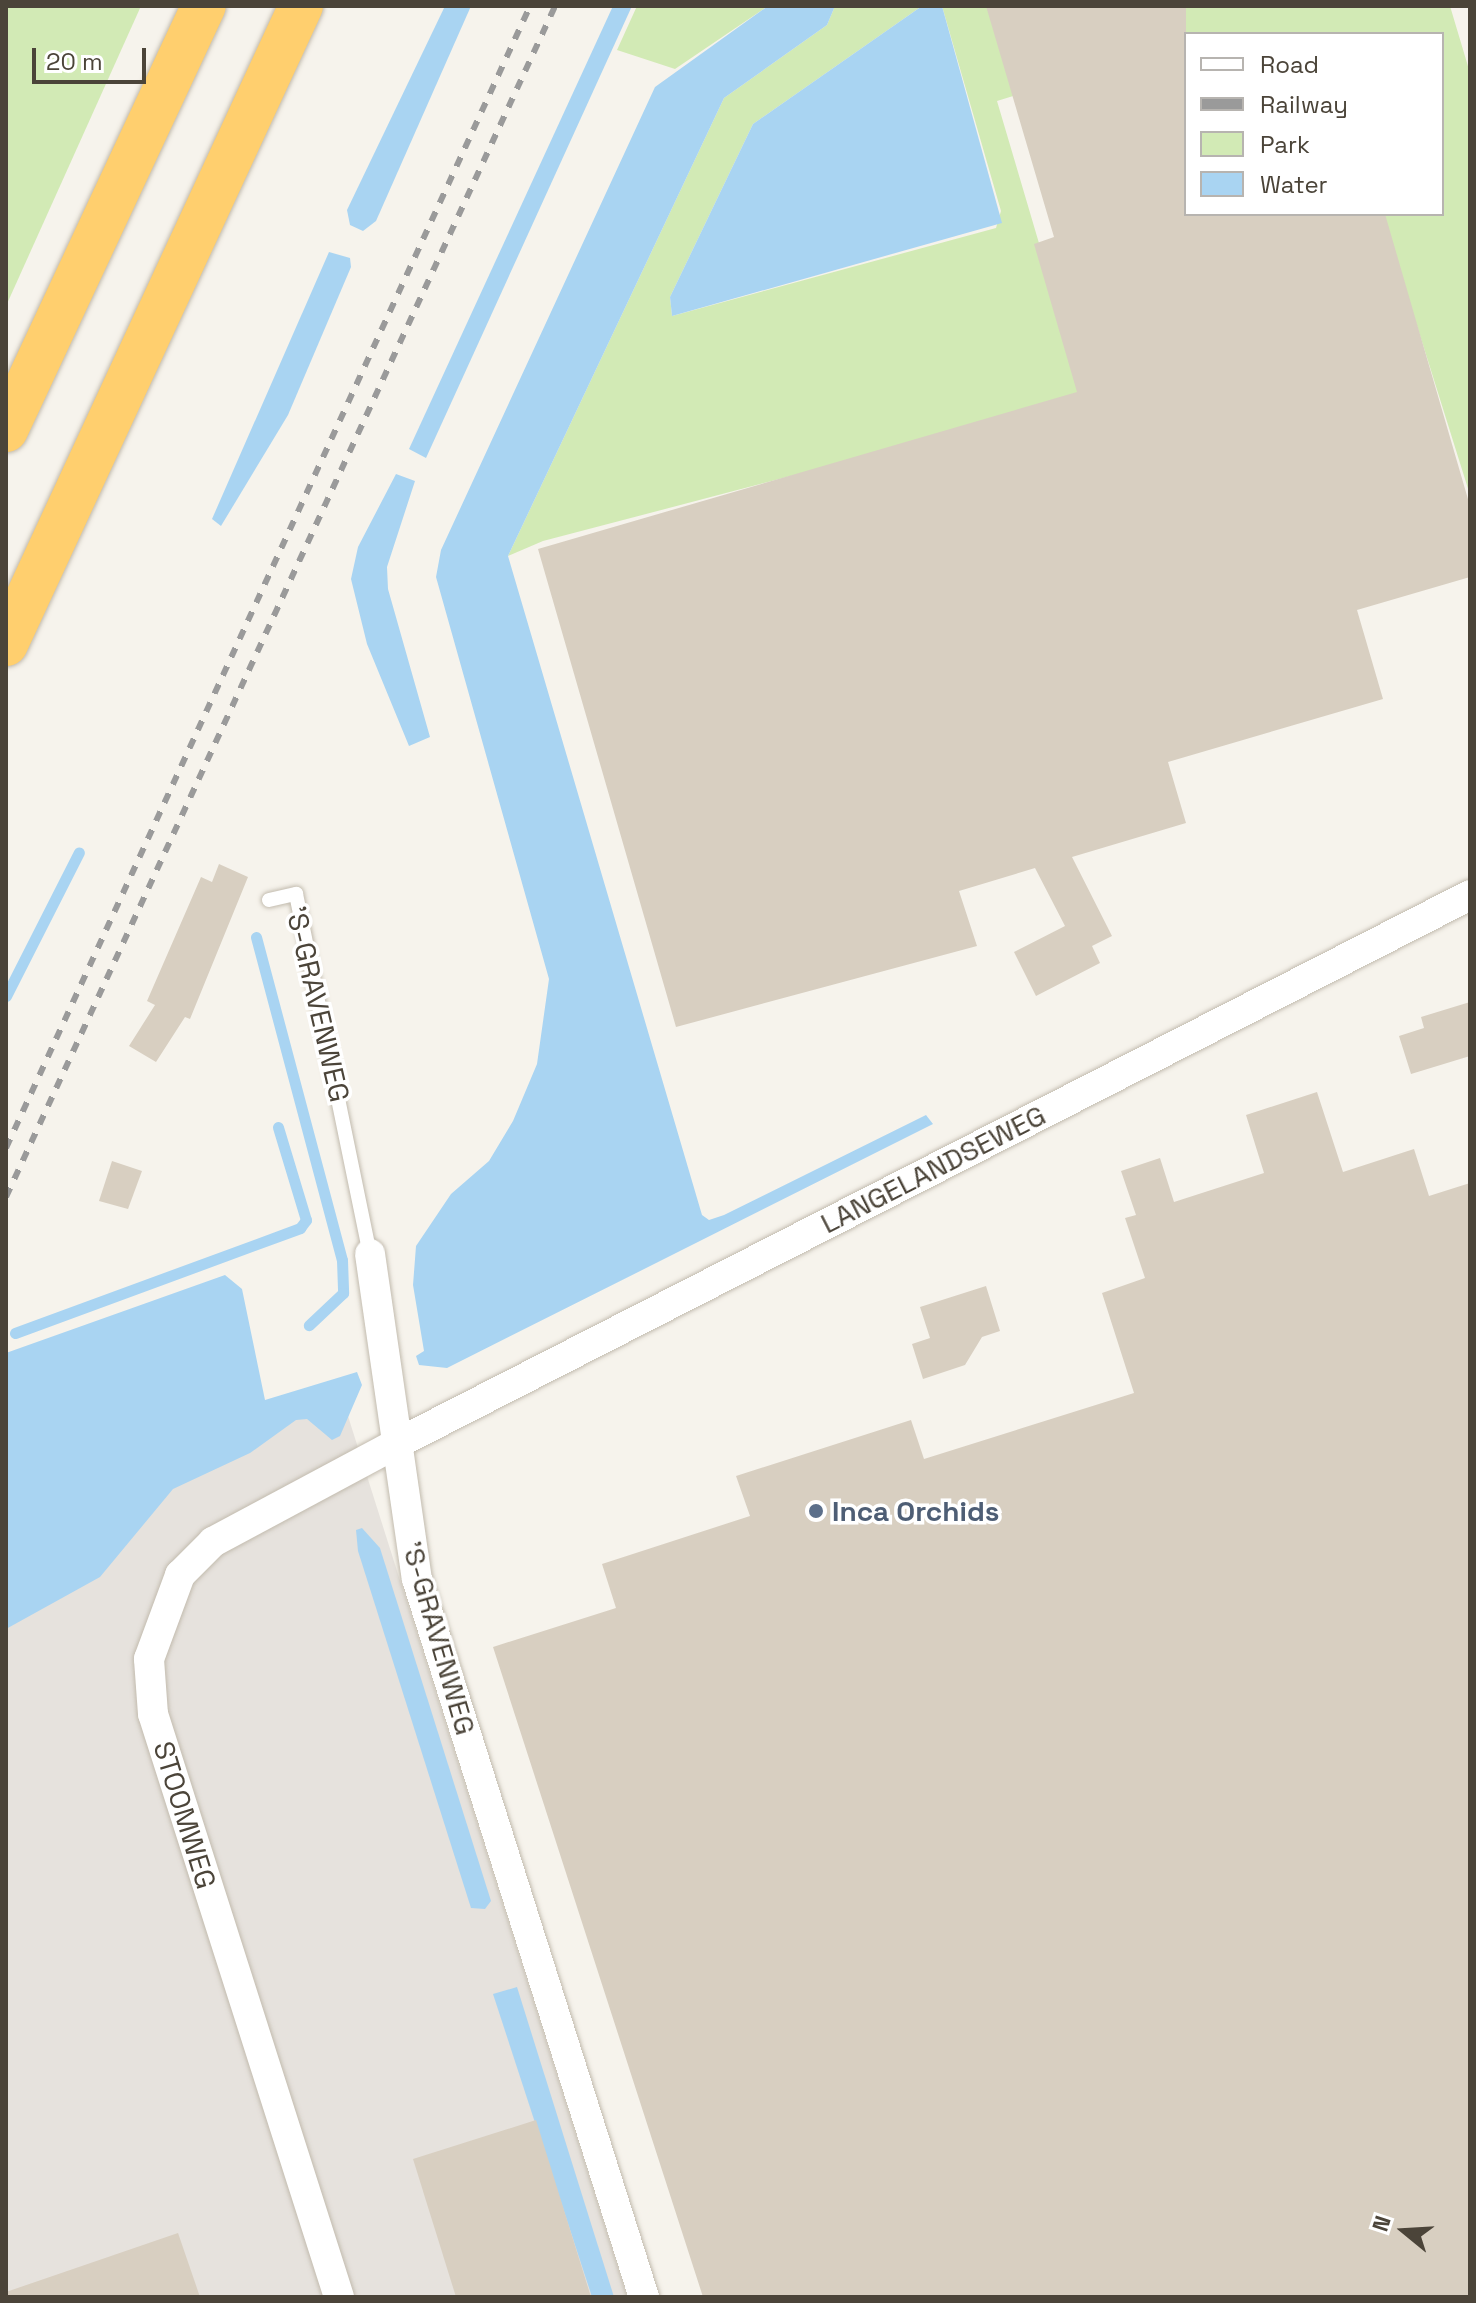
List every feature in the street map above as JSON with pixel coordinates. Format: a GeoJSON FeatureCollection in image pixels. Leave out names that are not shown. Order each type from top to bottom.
{"type":"FeatureCollection","features":[{"type":"Feature","properties":{"kind":"highway"},"geometry":{"type":"LineString","coordinates":[[6,430],[204,6]]}},
{"type":"Feature","properties":{"kind":"highway"},"geometry":{"type":"LineString","coordinates":[[6,644],[301,6]]}},
{"type":"Feature","properties":{"kind":"street","name":"LANGELANDSEWEG"},"geometry":{"type":"LineString","coordinates":[[396,1444],[1470,895]]}},
{"type":"Feature","properties":{"kind":"street","name":"'S-GRAVENWEG"},"geometry":{"type":"LineString","coordinates":[[370,1254],[417,1579],[644,2297]]}},
{"type":"Feature","properties":{"kind":"street","name":"STOOMWEG"},"geometry":{"type":"LineString","coordinates":[[339,2297],[153,1714],[149,1659],[180,1575],[213,1542],[396,1444]]}},
{"type":"Feature","properties":{"kind":"lane","name":"'S-GRAVENWEG"},"geometry":{"type":"LineString","coordinates":[[269,900],[296,894],[370,1254]]}},
{"type":"Feature","properties":{"kind":"shaded area"},"geometry":{"type":"Polygon","coordinates":[[[341,1394],[627,2297],[6,2297],[6,1545],[341,1394]]]}},
{"type":"Feature","properties":{"kind":"green space"},"geometry":{"type":"Polygon","coordinates":[[[6,6],[141,6],[6,306],[6,6]]]}},
{"type":"Feature","properties":{"kind":"green space"},"geometry":{"type":"Polygon","coordinates":[[[637,6],[768,6],[675,69],[617,50],[637,6]]]}},
{"type":"Feature","properties":{"kind":"green space"},"geometry":{"type":"Polygon","coordinates":[[[835,6],[922,6],[753,124],[670,297],[672,316],[996,228],[1001,211],[942,6],[1450,6],[1470,73],[1470,495],[1383,216],[1444,216],[1444,32],[1184,32],[1184,35],[1134,58],[997,101],[1085,399],[543,541],[508,556],[724,98],[827,25],[835,6]]]}},
{"type":"Feature","properties":{"kind":"water"},"geometry":{"type":"Polygon","coordinates":[[[445,6],[471,6],[376,221],[363,231],[350,225],[347,210],[445,6]]]}},
{"type":"Feature","properties":{"kind":"water"},"geometry":{"type":"Polygon","coordinates":[[[613,6],[632,6],[426,458],[409,449],[613,6]]]}},
{"type":"Feature","properties":{"kind":"water"},"geometry":{"type":"Polygon","coordinates":[[[768,6],[835,6],[827,25],[724,98],[508,556],[702,1215],[709,1220],[724,1215],[926,1115],[933,1124],[447,1368],[419,1365],[416,1356],[424,1351],[413,1285],[416,1246],[451,1194],[489,1161],[513,1121],[537,1064],[549,979],[436,577],[441,550],[655,87],[768,6]]]}},
{"type":"Feature","properties":{"kind":"water"},"geometry":{"type":"Polygon","coordinates":[[[922,6],[942,6],[1002,223],[672,316],[670,297],[753,124],[922,6]]]}},
{"type":"Feature","properties":{"kind":"water"},"geometry":{"type":"Polygon","coordinates":[[[329,252],[350,258],[351,267],[288,415],[221,526],[212,519],[329,252]]]}},
{"type":"Feature","properties":{"kind":"water"},"geometry":{"type":"Polygon","coordinates":[[[396,474],[415,481],[387,567],[388,589],[430,737],[409,746],[367,644],[351,579],[358,547],[396,474]]]}},
{"type":"Feature","properties":{"kind":"water"},"geometry":{"type":"Polygon","coordinates":[[[225,1275],[242,1289],[265,1400],[357,1372],[362,1385],[340,1436],[332,1440],[307,1419],[296,1420],[250,1453],[173,1489],[100,1577],[6,1629],[6,1353],[225,1275]]]}},
{"type":"Feature","properties":{"kind":"water"},"geometry":{"type":"Polygon","coordinates":[[[362,1528],[380,1548],[491,1901],[485,1909],[471,1908],[358,1551],[356,1530],[362,1528]]]}},
{"type":"Feature","properties":{"kind":"water"},"geometry":{"type":"Polygon","coordinates":[[[517,1987],[614,2297],[592,2297],[493,1994],[517,1987]]]}},
{"type":"Feature","properties":{"kind":"building"},"geometry":{"type":"Polygon","coordinates":[[[986,6],[1186,6],[1184,216],[1386,216],[1470,506],[1470,577],[1357,610],[1383,699],[1168,762],[1186,823],[1072,857],[1112,936],[1092,946],[1100,963],[1036,996],[1014,952],[1065,926],[1035,868],[959,891],[977,946],[676,1027],[538,549],[1077,392],[1034,244],[1054,237],[986,6]]]}},
{"type":"Feature","properties":{"kind":"building"},"geometry":{"type":"Polygon","coordinates":[[[219,864],[248,877],[190,1019],[185,1017],[156,1062],[129,1046],[155,1005],[147,1001],[201,877],[212,882],[219,864]]]}},
{"type":"Feature","properties":{"kind":"building"},"geometry":{"type":"Polygon","coordinates":[[[1470,1002],[1470,1056],[1411,1074],[1399,1036],[1424,1028],[1421,1017],[1470,1002]]]}},
{"type":"Feature","properties":{"kind":"building"},"geometry":{"type":"Polygon","coordinates":[[[1317,1092],[1343,1172],[1414,1149],[1429,1196],[1470,1183],[1470,2297],[703,2297],[493,1647],[616,1608],[602,1564],[750,1516],[736,1476],[911,1420],[924,1459],[1134,1393],[1102,1293],[1145,1278],[1125,1218],[1136,1215],[1121,1171],[1160,1158],[1174,1202],[1264,1173],[1246,1115],[1317,1092]]]}},
{"type":"Feature","properties":{"kind":"building"},"geometry":{"type":"Polygon","coordinates":[[[112,1161],[142,1171],[128,1209],[99,1201],[112,1161]]]}},
{"type":"Feature","properties":{"kind":"building"},"geometry":{"type":"Polygon","coordinates":[[[986,1286],[1000,1331],[982,1337],[965,1365],[923,1379],[912,1344],[930,1338],[920,1307],[986,1286]]]}},
{"type":"Feature","properties":{"kind":"building"},"geometry":{"type":"Polygon","coordinates":[[[536,2120],[591,2297],[456,2297],[413,2159],[536,2120]]]}},
{"type":"Feature","properties":{"kind":"building"},"geometry":{"type":"Polygon","coordinates":[[[178,2233],[200,2297],[7,2297],[6,2292],[178,2233]]]}},
{"type":"Feature","properties":{"kind":"waterway"},"geometry":{"type":"LineString","coordinates":[[6,996],[79,852]]}},
{"type":"Feature","properties":{"kind":"waterway"},"geometry":{"type":"LineString","coordinates":[[256,937],[342,1260],[343,1293],[309,1325]]}},
{"type":"Feature","properties":{"kind":"waterway"},"geometry":{"type":"LineString","coordinates":[[15,1333],[300,1228],[306,1220],[278,1127]]}},
{"type":"Feature","properties":{"kind":"railway"},"geometry":{"type":"LineString","coordinates":[[6,1148],[530,6]]}},
{"type":"Feature","properties":{"kind":"railway"},"geometry":{"type":"LineString","coordinates":[[6,1197],[555,6]]}},
{"type":"Feature","properties":{"kind":"place","name":"Inca Orchids"},"geometry":{"type":"Point","coordinates":[816,1511]}}]}
